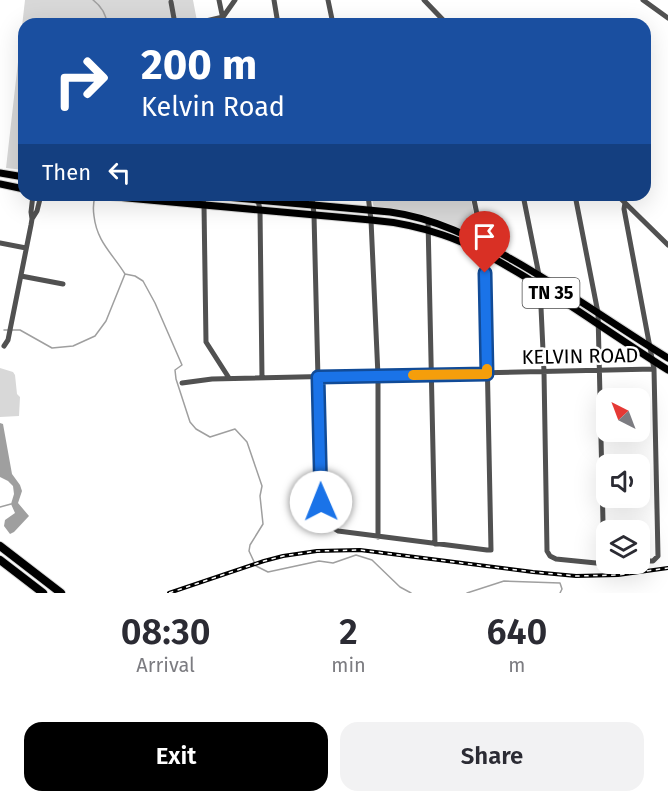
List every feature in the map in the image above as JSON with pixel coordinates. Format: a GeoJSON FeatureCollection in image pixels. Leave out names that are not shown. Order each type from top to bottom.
{"type":"FeatureCollection","features":[{"type":"Feature","properties":{"kind":"highway"},"geometry":{"type":"LineString","coordinates":[[0,546],[61,593]]}},
{"type":"Feature","properties":{"kind":"highway"},"geometry":{"type":"LineString","coordinates":[[0,560],[43,593]]}},
{"type":"Feature","properties":{"kind":"main road"},"geometry":{"type":"LineString","coordinates":[[0,173],[18,176]]}},
{"type":"Feature","properties":{"kind":"main road"},"geometry":{"type":"LineString","coordinates":[[0,184],[18,188]]}},
{"type":"Feature","properties":{"kind":"main road","name":"TN 35"},"geometry":{"type":"LineString","coordinates":[[158,201],[371,219],[428,230],[455,239],[484,253],[540,286],[668,370]]}},
{"type":"Feature","properties":{"kind":"main road","name":"TN 35"},"geometry":{"type":"LineString","coordinates":[[281,201],[405,214],[462,233],[539,275],[668,358]]}},
{"type":"Feature","properties":{"kind":"street"},"geometry":{"type":"LineString","coordinates":[[219,0],[223,17]]}},
{"type":"Feature","properties":{"kind":"street"},"geometry":{"type":"LineString","coordinates":[[219,18],[223,17],[235,0]]}},
{"type":"Feature","properties":{"kind":"street"},"geometry":{"type":"LineString","coordinates":[[274,0],[277,18]]}},
{"type":"Feature","properties":{"kind":"street"},"geometry":{"type":"LineString","coordinates":[[328,0],[332,18]]}},
{"type":"Feature","properties":{"kind":"street"},"geometry":{"type":"LineString","coordinates":[[424,0],[441,18]]}},
{"type":"Feature","properties":{"kind":"street"},"geometry":{"type":"LineString","coordinates":[[643,0],[668,18]]}},
{"type":"Feature","properties":{"kind":"street"},"geometry":{"type":"LineString","coordinates":[[171,2],[174,18]]}},
{"type":"Feature","properties":{"kind":"street"},"geometry":{"type":"LineString","coordinates":[[4,346],[9,334],[21,276],[32,219],[32,201]]}},
{"type":"Feature","properties":{"kind":"street"},"geometry":{"type":"LineString","coordinates":[[32,219],[37,211],[39,201]]}},
{"type":"Feature","properties":{"kind":"street"},"geometry":{"type":"LineString","coordinates":[[204,201],[206,342],[229,378]]}},
{"type":"Feature","properties":{"kind":"street"},"geometry":{"type":"LineString","coordinates":[[258,201],[260,210],[262,378]]}},
{"type":"Feature","properties":{"kind":"street"},"geometry":{"type":"LineString","coordinates":[[313,201],[323,516],[328,525],[338,531],[491,550],[484,253],[474,201]]}},
{"type":"Feature","properties":{"kind":"street"},"geometry":{"type":"LineString","coordinates":[[369,201],[378,376],[378,537]]}},
{"type":"Feature","properties":{"kind":"street"},"geometry":{"type":"LineString","coordinates":[[524,201],[540,286],[547,551],[556,559],[596,563]]}},
{"type":"Feature","properties":{"kind":"street"},"geometry":{"type":"LineString","coordinates":[[576,201],[598,313],[604,520]]}},
{"type":"Feature","properties":{"kind":"street"},"geometry":{"type":"LineString","coordinates":[[624,201],[668,245]]}},
{"type":"Feature","properties":{"kind":"street"},"geometry":{"type":"LineString","coordinates":[[626,203],[624,208],[654,369],[658,556],[650,561]]}},
{"type":"Feature","properties":{"kind":"street"},"geometry":{"type":"LineString","coordinates":[[428,220],[435,544]]}},
{"type":"Feature","properties":{"kind":"street"},"geometry":{"type":"LineString","coordinates":[[0,243],[26,248]]}},
{"type":"Feature","properties":{"kind":"street"},"geometry":{"type":"LineString","coordinates":[[21,276],[63,284]]}},
{"type":"Feature","properties":{"kind":"street","name":"KELVIN ROAD"},"geometry":{"type":"LineString","coordinates":[[182,383],[229,378],[654,369]]}},
{"type":"Feature","properties":{"kind":"shaded area"},"geometry":{"type":"Polygon","coordinates":[[[25,0],[193,0],[196,18],[23,18],[25,0]]]}},
{"type":"Feature","properties":{"kind":"shaded area"},"geometry":{"type":"Polygon","coordinates":[[[18,62],[18,169],[6,168],[18,62]]]}},
{"type":"Feature","properties":{"kind":"shaded area"},"geometry":{"type":"Polygon","coordinates":[[[372,201],[471,201],[478,235],[476,237],[423,215],[374,208],[372,201]]]}},
{"type":"Feature","properties":{"kind":"shaded area"},"geometry":{"type":"Polygon","coordinates":[[[0,368],[13,372],[15,375],[17,394],[20,397],[19,416],[0,417],[0,368]]]}},
{"type":"Feature","properties":{"kind":"shaded area"},"geometry":{"type":"Polygon","coordinates":[[[0,423],[3,424],[12,474],[22,491],[18,503],[29,516],[10,534],[4,526],[5,520],[15,513],[11,504],[14,494],[13,486],[0,477],[0,423]]]}},
{"type":"Feature","properties":{"kind":"waterway"},"geometry":{"type":"LineString","coordinates":[[93,0],[103,10],[106,18]]}},
{"type":"Feature","properties":{"kind":"waterway"},"geometry":{"type":"LineString","coordinates":[[94,201],[94,216],[98,233],[125,274],[143,281],[182,365],[175,370],[176,379],[190,422],[196,429],[210,437],[235,429],[247,442],[262,486],[260,496],[263,524],[250,545],[249,551],[256,566],[268,572],[319,561],[333,563],[356,555],[372,560],[400,587],[411,593]]}},
{"type":"Feature","properties":{"kind":"waterway"},"geometry":{"type":"LineString","coordinates":[[4,330],[20,330],[52,348],[73,346],[95,336],[106,321],[125,274]]}},
{"type":"Feature","properties":{"kind":"waterway"},"geometry":{"type":"LineString","coordinates":[[0,507],[11,504]]}},
{"type":"Feature","properties":{"kind":"waterway"},"geometry":{"type":"LineString","coordinates":[[467,593],[504,581],[560,583],[562,589],[560,593]]}},
{"type":"Feature","properties":{"kind":"railway"},"geometry":{"type":"LineString","coordinates":[[169,593],[264,561],[317,551],[360,550],[576,576],[618,575],[668,568]]}},
{"type":"Feature","properties":{"kind":"slow traffic"},"geometry":{"type":"LineString","coordinates":[[413,375],[487,374],[487,369]]}},
{"type":"Feature","properties":{"kind":"route"},"geometry":{"type":"LineString","coordinates":[[321,502],[318,377],[487,374],[485,273]]}}]}
